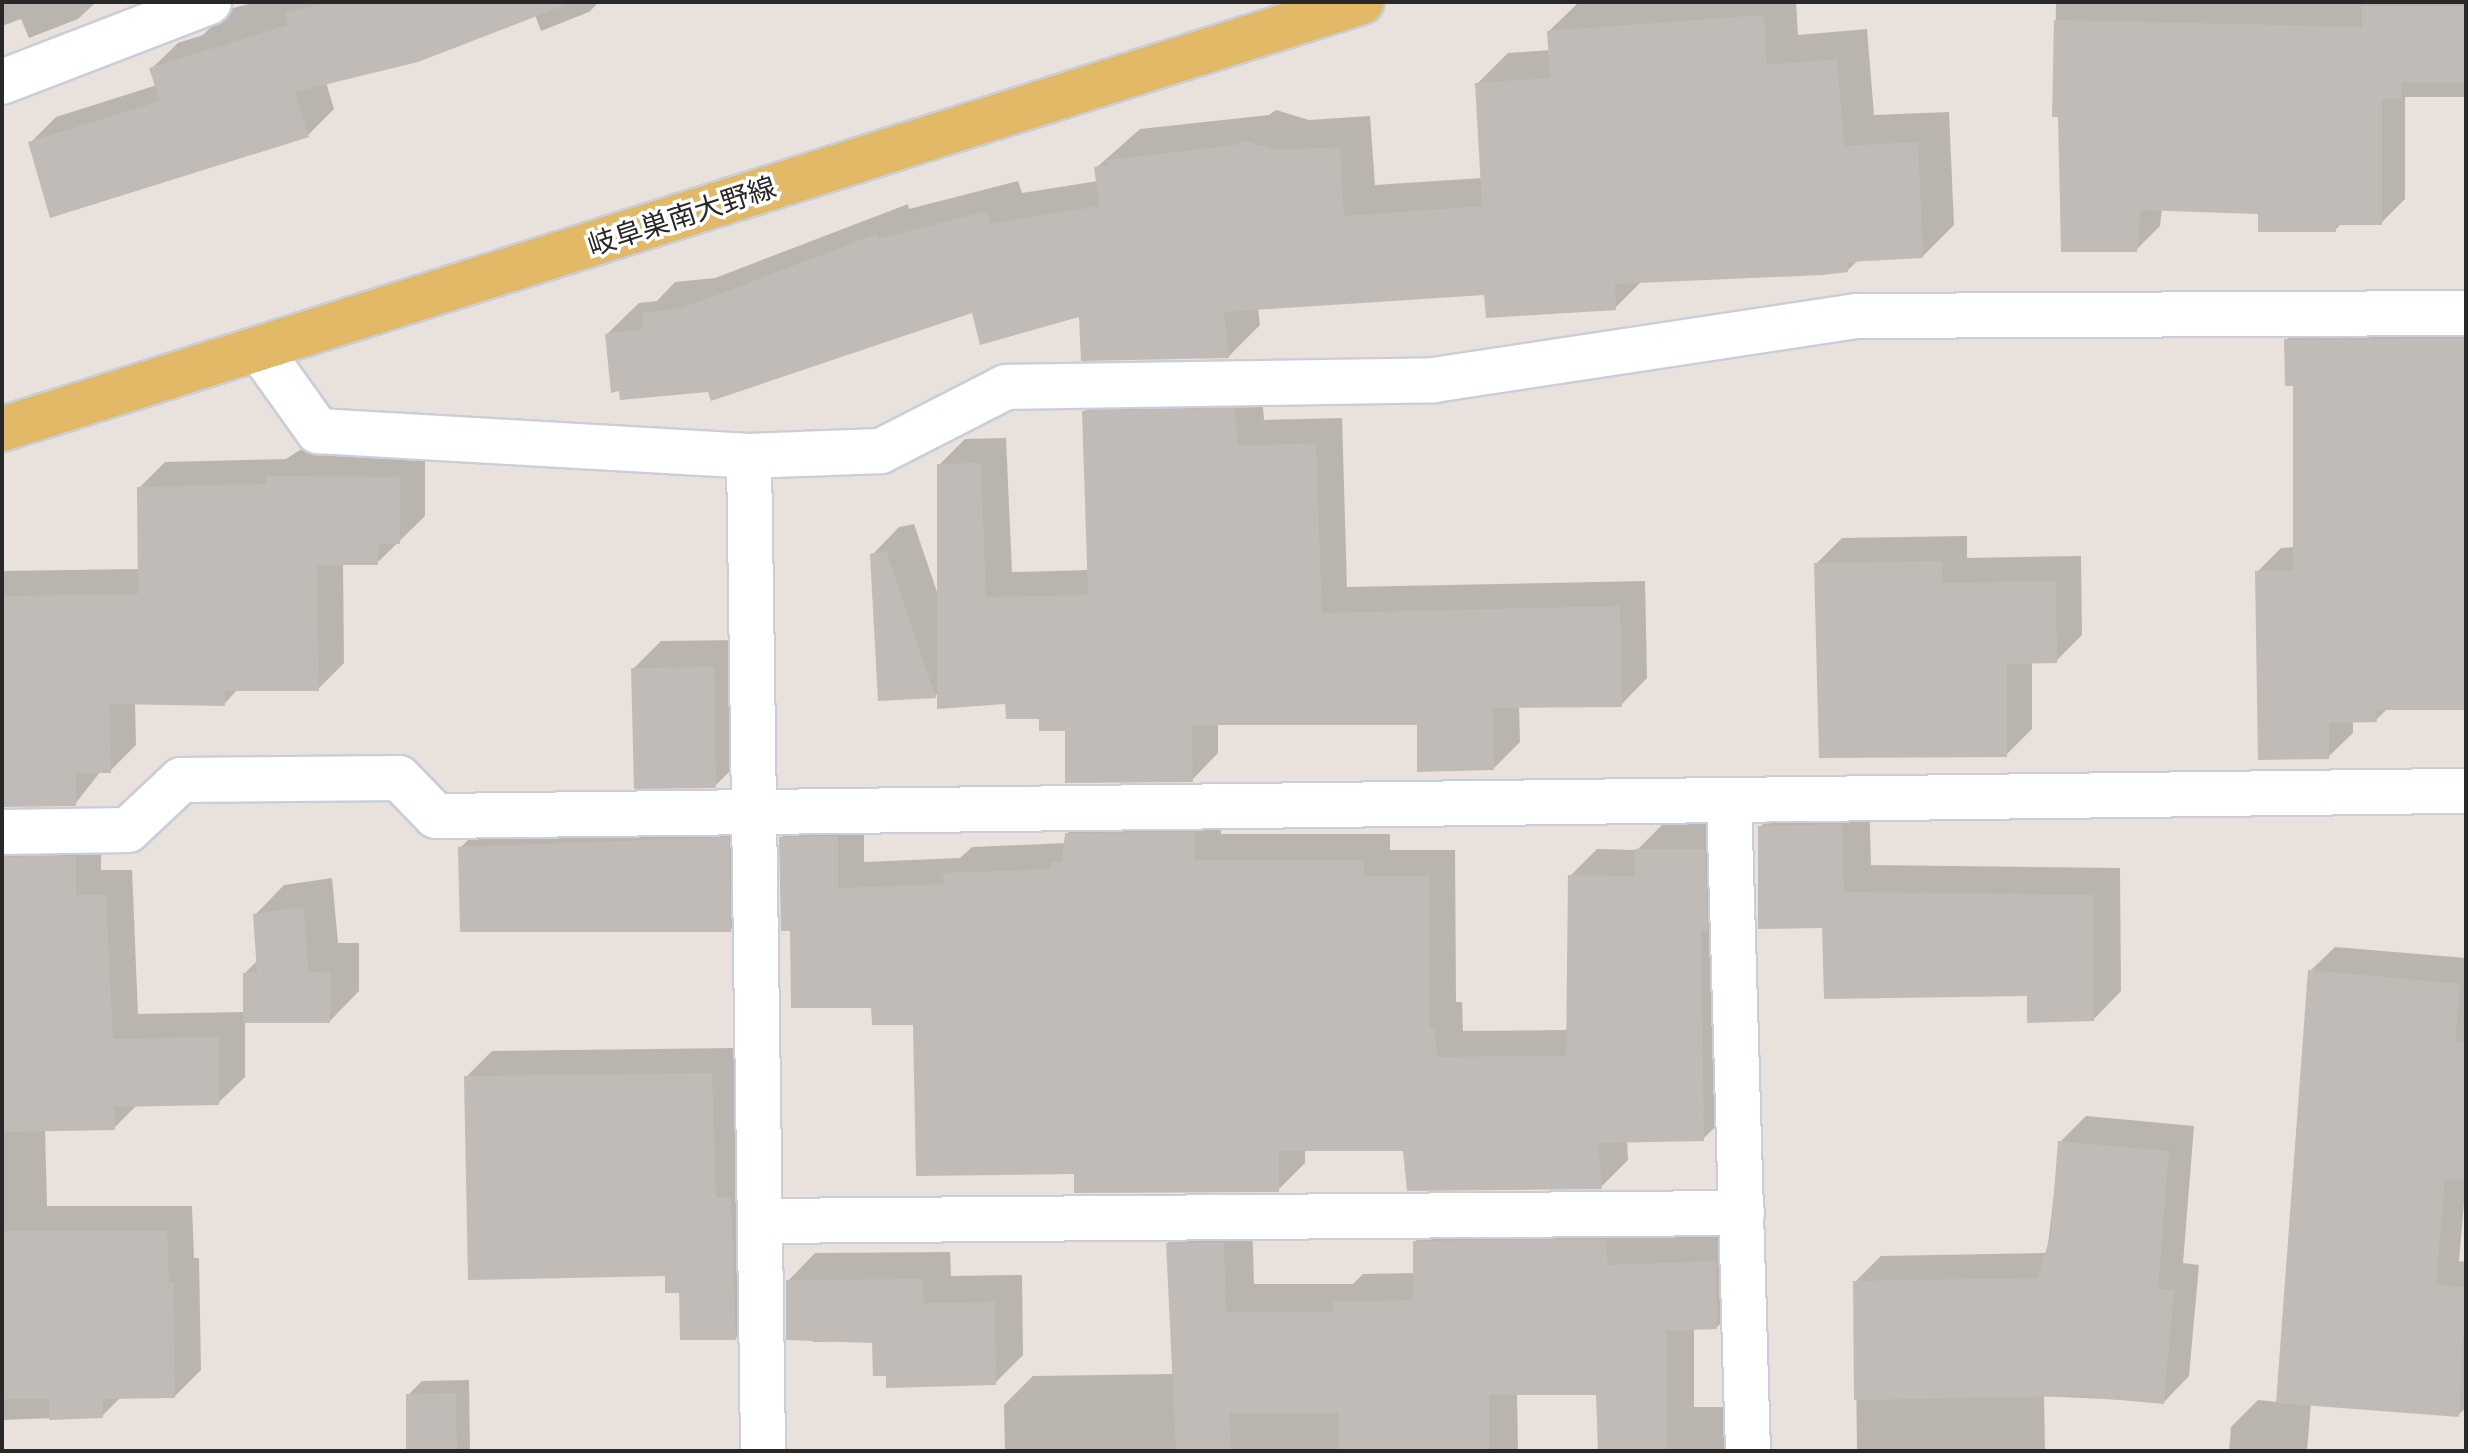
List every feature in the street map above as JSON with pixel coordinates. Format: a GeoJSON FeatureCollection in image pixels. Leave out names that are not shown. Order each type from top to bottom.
{"type":"FeatureCollection","features":[{"type":"Feature","properties":{"kind":"main road","name":"岐阜巣南大野線"},"geometry":{"type":"LineString","coordinates":[[2,429],[1362,2]]}},
{"type":"Feature","properties":{"kind":"street"},"geometry":{"type":"LineString","coordinates":[[2,82],[209,2]]}},
{"type":"Feature","properties":{"kind":"street"},"geometry":{"type":"LineString","coordinates":[[260,350],[318,431],[749,456],[881,451],[1006,387],[1434,380],[1856,316],[2466,313]]}},
{"type":"Feature","properties":{"kind":"street"},"geometry":{"type":"LineString","coordinates":[[749,456],[763,1451]]}},
{"type":"Feature","properties":{"kind":"street"},"geometry":{"type":"LineString","coordinates":[[2,832],[128,830],[181,780],[399,778],[436,816],[2466,791]]}},
{"type":"Feature","properties":{"kind":"street"},"geometry":{"type":"LineString","coordinates":[[1729,800],[1748,1451]]}},
{"type":"Feature","properties":{"kind":"street"},"geometry":{"type":"LineString","coordinates":[[760,1221],[1742,1213]]}},
{"type":"Feature","properties":{"kind":"building"},"geometry":{"type":"Polygon","coordinates":[[[329,2],[562,2],[563,6],[418,62],[295,92],[309,137],[50,218],[28,142],[160,101],[149,68],[288,25],[285,13],[329,2]]]}},
{"type":"Feature","properties":{"kind":"building"},"geometry":{"type":"Polygon","coordinates":[[[2362,6],[2466,6],[2466,82],[2401,82],[2401,99],[2382,99],[2382,225],[2336,225],[2336,232],[2258,232],[2258,214],[2141,210],[2137,252],[2061,252],[2058,117],[2052,117],[2054,20],[2362,27],[2362,6]]]}},
{"type":"Feature","properties":{"kind":"building"},"geometry":{"type":"Polygon","coordinates":[[[1764,15],[1767,65],[1837,59],[1844,146],[1918,142],[1923,258],[1848,262],[1848,272],[1822,275],[1615,284],[1616,310],[1486,318],[1484,295],[1224,312],[1229,358],[1081,361],[1079,317],[980,345],[972,313],[711,401],[708,392],[620,400],[619,391],[611,393],[605,334],[644,329],[642,313],[682,308],[877,234],[878,239],[987,211],[991,224],[1099,206],[1094,167],[1108,165],[1107,160],[1236,145],[1243,140],[1277,150],[1340,147],[1344,216],[1482,206],[1475,83],[1550,78],[1547,31],[1764,15]]]}},
{"type":"Feature","properties":{"kind":"building"},"geometry":{"type":"Polygon","coordinates":[[[2466,338],[2466,710],[2376,710],[2377,722],[2329,723],[2329,759],[2258,760],[2255,571],[2293,570],[2293,386],[2285,386],[2284,339],[2466,338]]]}},
{"type":"Feature","properties":{"kind":"building"},"geometry":{"type":"Polygon","coordinates":[[[1235,408],[1238,446],[1316,443],[1322,613],[1620,606],[1622,707],[1493,708],[1494,770],[1417,772],[1417,725],[1192,725],[1193,782],[1065,783],[1065,731],[1039,731],[1039,719],[1006,719],[1005,704],[937,709],[937,464],[981,463],[986,597],[1088,595],[1082,411],[1235,408]]]}},
{"type":"Feature","properties":{"kind":"building"},"geometry":{"type":"Polygon","coordinates":[[[266,477],[400,477],[400,544],[378,544],[378,565],[317,565],[319,691],[225,691],[225,706],[110,704],[111,773],[76,773],[76,806],[2,807],[2,596],[138,594],[137,487],[266,484],[266,477]]]}},
{"type":"Feature","properties":{"kind":"building"},"geometry":{"type":"Polygon","coordinates":[[[886,551],[936,698],[878,701],[870,554],[886,551]]]}},
{"type":"Feature","properties":{"kind":"building"},"geometry":{"type":"Polygon","coordinates":[[[1942,561],[1942,583],[2056,581],[2057,663],[2007,664],[2007,757],[1819,758],[1814,563],[1942,561]]]}},
{"type":"Feature","properties":{"kind":"building"},"geometry":{"type":"Polygon","coordinates":[[[714,667],[716,788],[634,789],[631,668],[714,667]]]}},
{"type":"Feature","properties":{"kind":"building"},"geometry":{"type":"Polygon","coordinates":[[[1842,824],[1844,892],[2093,895],[2094,1021],[2027,1023],[2027,996],[1824,999],[1822,928],[1758,929],[1758,826],[1842,824]]]}},
{"type":"Feature","properties":{"kind":"building"},"geometry":{"type":"Polygon","coordinates":[[[1194,832],[1194,860],[1364,860],[1364,876],[1429,876],[1430,1028],[1435,1028],[1437,1057],[1566,1056],[1568,875],[1635,876],[1635,849],[1705,849],[1708,930],[1701,930],[1704,1141],[1598,1143],[1602,1189],[1407,1191],[1403,1151],[1279,1151],[1279,1192],[1074,1193],[1074,1174],[916,1176],[913,1025],[872,1025],[871,1008],[791,1008],[790,931],[781,931],[779,837],[838,836],[838,888],[944,884],[943,873],[1051,869],[1051,862],[1062,862],[1065,833],[1194,832]]]}},
{"type":"Feature","properties":{"kind":"building"},"geometry":{"type":"Polygon","coordinates":[[[729,837],[731,932],[460,932],[458,847],[729,837]]]}},
{"type":"Feature","properties":{"kind":"building"},"geometry":{"type":"Polygon","coordinates":[[[76,856],[76,895],[106,895],[113,1039],[219,1037],[219,1105],[114,1107],[115,1130],[2,1132],[2,857],[76,856]]]}},
{"type":"Feature","properties":{"kind":"building"},"geometry":{"type":"Polygon","coordinates":[[[303,907],[309,972],[330,971],[330,1023],[243,1023],[243,973],[257,972],[253,914],[303,907]]]}},
{"type":"Feature","properties":{"kind":"building"},"geometry":{"type":"Polygon","coordinates":[[[2308,970],[2460,984],[2455,1042],[2466,1042],[2466,1181],[2445,1179],[2436,1285],[2466,1287],[2459,1417],[2276,1403],[2308,970]]]}},
{"type":"Feature","properties":{"kind":"building"},"geometry":{"type":"Polygon","coordinates":[[[712,1073],[716,1198],[731,1198],[736,1340],[680,1340],[679,1293],[665,1293],[665,1276],[468,1280],[464,1076],[712,1073]]]}},
{"type":"Feature","properties":{"kind":"building"},"geometry":{"type":"Polygon","coordinates":[[[2058,1141],[2169,1151],[2158,1289],[2174,1290],[2164,1404],[2077,1396],[1854,1400],[1853,1281],[2038,1278],[2051,1233],[2058,1141]]]}},
{"type":"Feature","properties":{"kind":"building"},"geometry":{"type":"Polygon","coordinates":[[[2,1231],[167,1231],[169,1283],[174,1283],[175,1398],[103,1399],[103,1418],[49,1420],[49,1399],[4,1399],[2,1231]]]}},
{"type":"Feature","properties":{"kind":"building"},"geometry":{"type":"Polygon","coordinates":[[[1606,1239],[1608,1265],[1716,1261],[1717,1329],[1666,1331],[1666,1451],[1598,1451],[1596,1395],[1489,1395],[1489,1451],[1339,1451],[1338,1413],[1230,1413],[1231,1451],[1176,1451],[1166,1243],[1224,1242],[1226,1312],[1333,1312],[1332,1302],[1413,1300],[1413,1241],[1606,1239]]]}},
{"type":"Feature","properties":{"kind":"building"},"geometry":{"type":"Polygon","coordinates":[[[923,1279],[924,1303],[995,1302],[996,1385],[886,1388],[886,1376],[873,1376],[872,1343],[786,1340],[786,1280],[923,1279]]]}},
{"type":"Feature","properties":{"kind":"building"},"geometry":{"type":"Polygon","coordinates":[[[456,1393],[457,1451],[406,1451],[406,1394],[456,1393]]]}}]}
